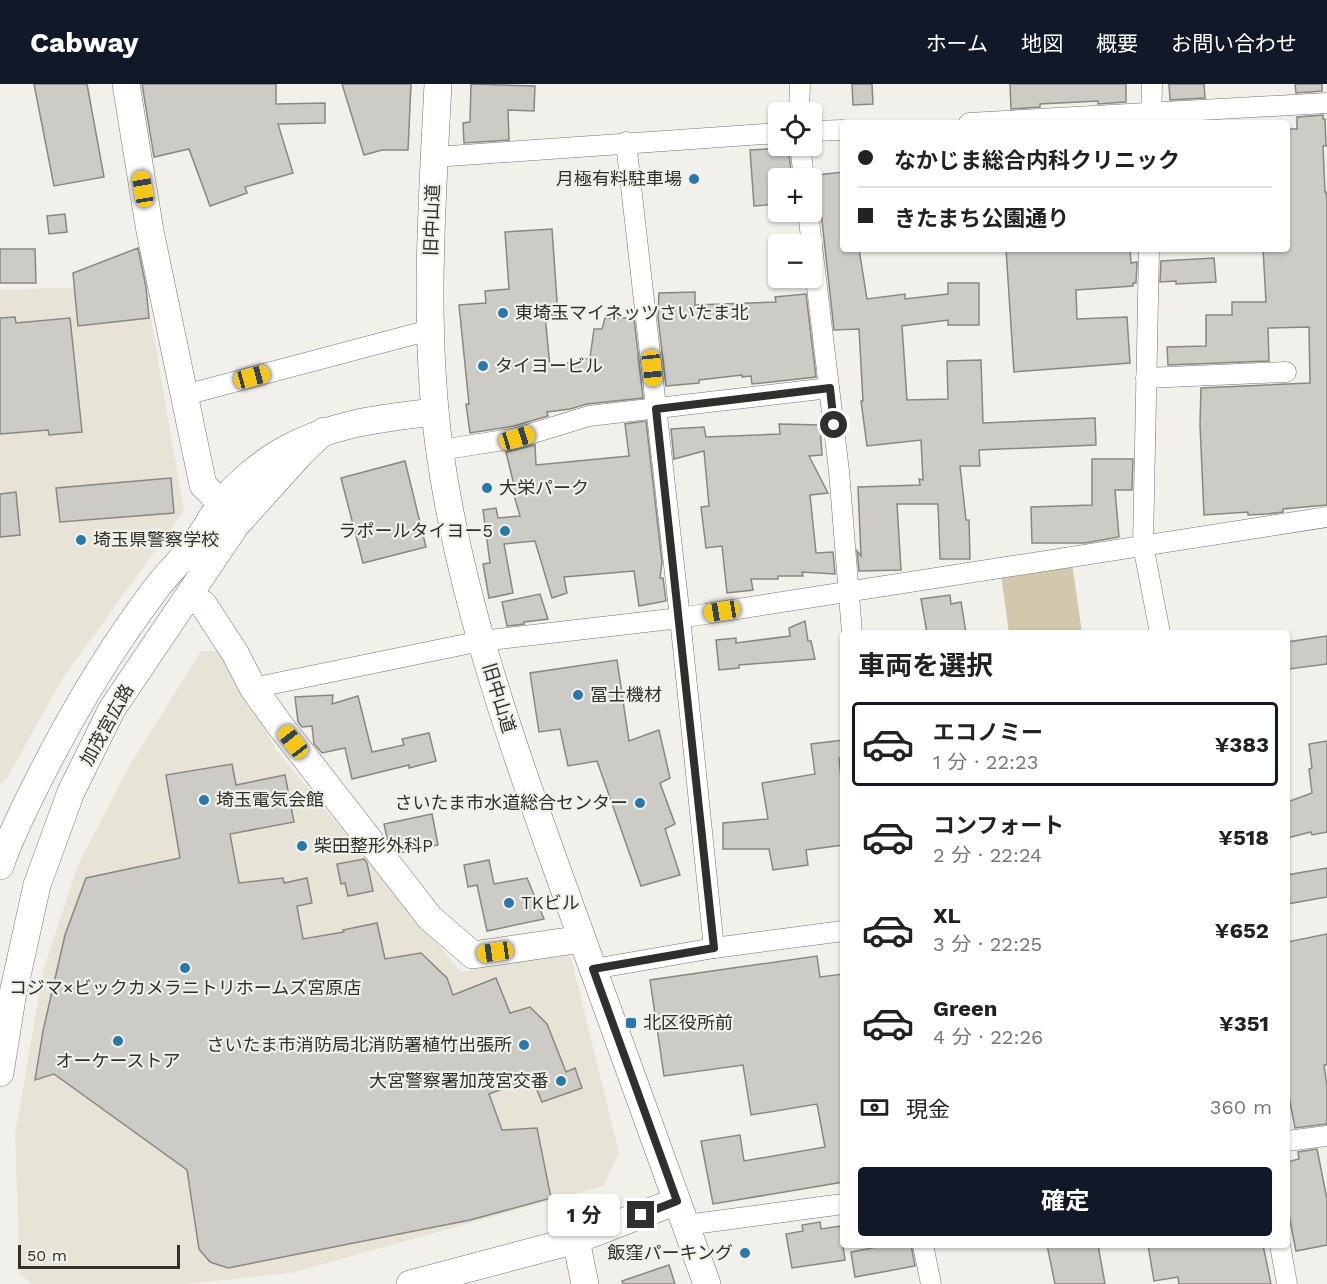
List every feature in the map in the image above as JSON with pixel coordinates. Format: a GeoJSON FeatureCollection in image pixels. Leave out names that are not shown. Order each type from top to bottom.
{"type":"FeatureCollection","features":[{"type":"Feature","properties":{"kind":"street"},"geometry":{"type":"LineString","coordinates":[[126,84],[150,231],[203,485],[221,503]]}},
{"type":"Feature","properties":{"kind":"street","name":"旧中山道"},"geometry":{"type":"LineString","coordinates":[[438,84],[429,276],[430,330],[435,412],[440,450],[461,560],[481,641],[519,763],[707,1284]]}},
{"type":"Feature","properties":{"kind":"street"},"geometry":{"type":"LineString","coordinates":[[799,102],[800,84]]}},
{"type":"Feature","properties":{"kind":"street"},"geometry":{"type":"LineString","coordinates":[[1151,118],[1152,84]]}},
{"type":"Feature","properties":{"kind":"street"},"geometry":{"type":"LineString","coordinates":[[1078,120],[1151,118],[1327,103]]}},
{"type":"Feature","properties":{"kind":"street"},"geometry":{"type":"LineString","coordinates":[[822,131],[840,130]]}},
{"type":"Feature","properties":{"kind":"street"},"geometry":{"type":"LineString","coordinates":[[435,157],[768,134]]}},
{"type":"Feature","properties":{"kind":"street"},"geometry":{"type":"LineString","coordinates":[[626,142],[680,618],[714,948]]}},
{"type":"Feature","properties":{"kind":"street"},"geometry":{"type":"LineString","coordinates":[[809,222],[839,471],[852,630]]}},
{"type":"Feature","properties":{"kind":"street"},"geometry":{"type":"LineString","coordinates":[[1149,252],[1143,544],[1159,630]]}},
{"type":"Feature","properties":{"kind":"street"},"geometry":{"type":"LineString","coordinates":[[185,395],[430,330]]}},
{"type":"Feature","properties":{"kind":"street"},"geometry":{"type":"LineString","coordinates":[[1146,378],[1286,372]]}},
{"type":"Feature","properties":{"kind":"street"},"geometry":{"type":"LineString","coordinates":[[440,450],[517,438],[589,416],[830,388]]}},
{"type":"Feature","properties":{"kind":"street","name":"加茂宮広路"},"geometry":{"type":"LineString","coordinates":[[0,866],[5,833],[107,658],[156,588],[196,542],[221,503],[250,475],[277,455],[312,435],[381,419],[435,412]]}},
{"type":"Feature","properties":{"kind":"street","name":"加茂宮広路"},"geometry":{"type":"LineString","coordinates":[[0,1073],[12,998],[37,885],[71,792],[112,709],[236,525],[324,431]]}},
{"type":"Feature","properties":{"kind":"street"},"geometry":{"type":"LineString","coordinates":[[253,688],[481,641],[680,618],[1327,517]]}},
{"type":"Feature","properties":{"kind":"street"},"geometry":{"type":"LineString","coordinates":[[188,597],[202,604],[235,653],[253,688],[430,918],[473,955],[582,939]]}},
{"type":"Feature","properties":{"kind":"street"},"geometry":{"type":"LineString","coordinates":[[593,969],[714,948],[840,931]]}},
{"type":"Feature","properties":{"kind":"street"},"geometry":{"type":"LineString","coordinates":[[1290,1141],[1327,1136]]}},
{"type":"Feature","properties":{"kind":"street"},"geometry":{"type":"LineString","coordinates":[[410,1284],[682,1213],[840,1204]]}},
{"type":"Feature","properties":{"kind":"street"},"geometry":{"type":"LineString","coordinates":[[576,1240],[585,1284]]}},
{"type":"Feature","properties":{"kind":"street"},"geometry":{"type":"LineString","coordinates":[[924,1248],[931,1284]]}},
{"type":"Feature","properties":{"kind":"street"},"geometry":{"type":"LineString","coordinates":[[1281,1248],[1287,1284]]}},
{"type":"Feature","properties":{"kind":"shaded area","name":"埼玉県警察学校"},"geometry":{"type":"Polygon","coordinates":[[[145,285],[184,511],[62,679],[6,780],[0,784],[0,290],[145,285]]]}},
{"type":"Feature","properties":{"kind":"shaded area"},"geometry":{"type":"Polygon","coordinates":[[[1072,563],[1082,630],[1009,630],[1001,575],[1072,563]]]}},
{"type":"Feature","properties":{"kind":"shaded area"},"geometry":{"type":"Polygon","coordinates":[[[201,651],[221,651],[239,679],[276,750],[461,972],[570,953],[619,1153],[603,1186],[291,1273],[185,1284],[32,1284],[20,1274],[15,1135],[43,971],[78,865],[127,770],[201,651]]]}},
{"type":"Feature","properties":{"kind":"building"},"geometry":{"type":"Polygon","coordinates":[[[34,84],[87,84],[104,177],[54,186],[34,84]]]}},
{"type":"Feature","properties":{"kind":"building"},"geometry":{"type":"Polygon","coordinates":[[[142,84],[276,84],[276,104],[325,103],[325,123],[278,124],[293,173],[245,187],[247,193],[210,206],[189,149],[154,157],[142,84]]]}},
{"type":"Feature","properties":{"kind":"building"},"geometry":{"type":"Polygon","coordinates":[[[342,84],[411,84],[408,150],[382,150],[364,155],[342,84]]]}},
{"type":"Feature","properties":{"kind":"building"},"geometry":{"type":"Polygon","coordinates":[[[471,84],[535,86],[534,111],[508,110],[509,140],[464,143],[463,123],[470,122],[471,84]]]}},
{"type":"Feature","properties":{"kind":"building"},"geometry":{"type":"Polygon","coordinates":[[[852,84],[872,84],[873,104],[853,105],[852,84]]]}},
{"type":"Feature","properties":{"kind":"building"},"geometry":{"type":"Polygon","coordinates":[[[1010,84],[1126,84],[1126,102],[1040,104],[1040,107],[1011,109],[1010,84]]]}},
{"type":"Feature","properties":{"kind":"building"},"geometry":{"type":"Polygon","coordinates":[[[1169,84],[1204,84],[1205,98],[1170,100],[1169,84]]]}},
{"type":"Feature","properties":{"kind":"building"},"geometry":{"type":"Polygon","coordinates":[[[1295,84],[1322,84],[1322,91],[1296,93],[1295,84]]]}},
{"type":"Feature","properties":{"kind":"building"},"geometry":{"type":"Polygon","coordinates":[[[1323,115],[1325,119],[1326,146],[1323,146],[1327,200],[1327,505],[1283,509],[1283,512],[1267,514],[1248,515],[1248,512],[1204,515],[1200,425],[1201,388],[1310,383],[1309,327],[1268,328],[1269,361],[1168,365],[1167,347],[1206,346],[1206,315],[1232,315],[1232,302],[1266,302],[1263,252],[1290,252],[1290,129],[1297,129],[1297,117],[1323,115]]]}},
{"type":"Feature","properties":{"kind":"building"},"geometry":{"type":"Polygon","coordinates":[[[768,149],[768,156],[789,156],[791,168],[768,168],[768,205],[754,206],[750,150],[768,149]]]}},
{"type":"Feature","properties":{"kind":"building"},"geometry":{"type":"Polygon","coordinates":[[[840,172],[840,252],[859,252],[867,299],[905,294],[905,299],[948,294],[948,283],[979,283],[979,325],[948,325],[948,320],[902,326],[907,400],[948,399],[947,361],[981,360],[983,423],[1095,418],[1096,445],[979,450],[980,466],[960,466],[966,520],[969,520],[970,559],[940,559],[938,504],[897,504],[901,570],[859,571],[857,551],[861,556],[858,487],[920,485],[919,479],[923,480],[921,440],[867,446],[861,401],[863,401],[859,329],[834,330],[822,221],[822,174],[840,172]]]}},
{"type":"Feature","properties":{"kind":"building"},"geometry":{"type":"Polygon","coordinates":[[[65,214],[67,232],[49,234],[47,216],[65,214]]]}},
{"type":"Feature","properties":{"kind":"building"},"geometry":{"type":"Polygon","coordinates":[[[552,229],[558,315],[545,315],[550,367],[590,358],[594,329],[602,329],[605,318],[634,318],[643,398],[587,404],[547,412],[548,416],[514,426],[470,433],[459,305],[486,303],[485,291],[509,289],[505,232],[552,229]]]}},
{"type":"Feature","properties":{"kind":"building"},"geometry":{"type":"Polygon","coordinates":[[[138,248],[146,287],[149,318],[78,326],[73,273],[138,248]]]}},
{"type":"Feature","properties":{"kind":"building"},"geometry":{"type":"Polygon","coordinates":[[[0,249],[35,249],[36,283],[0,283],[0,249]]]}},
{"type":"Feature","properties":{"kind":"building"},"geometry":{"type":"Polygon","coordinates":[[[1006,252],[1130,252],[1131,263],[1137,262],[1136,283],[1133,283],[1133,286],[1076,290],[1077,319],[1127,317],[1130,363],[1014,372],[1006,252]]]}},
{"type":"Feature","properties":{"kind":"building"},"geometry":{"type":"Polygon","coordinates":[[[1214,258],[1216,282],[1176,284],[1176,281],[1160,282],[1161,261],[1214,258]]]}},
{"type":"Feature","properties":{"kind":"building"},"geometry":{"type":"Polygon","coordinates":[[[695,292],[695,305],[776,302],[775,297],[806,294],[816,377],[752,384],[751,376],[742,377],[742,375],[666,386],[658,317],[659,293],[695,292]]]}},
{"type":"Feature","properties":{"kind":"building"},"geometry":{"type":"Polygon","coordinates":[[[15,317],[16,323],[70,318],[82,432],[49,435],[48,430],[0,434],[0,318],[15,317]]]}},
{"type":"Feature","properties":{"kind":"building"},"geometry":{"type":"Polygon","coordinates":[[[646,421],[662,562],[660,578],[663,578],[666,601],[639,606],[634,571],[564,577],[567,593],[552,598],[535,541],[504,544],[513,593],[489,598],[483,564],[490,563],[483,510],[496,508],[498,518],[520,516],[511,485],[514,485],[506,452],[535,445],[536,465],[629,456],[625,424],[646,421]]]}},
{"type":"Feature","properties":{"kind":"building"},"geometry":{"type":"Polygon","coordinates":[[[779,424],[820,425],[822,455],[809,456],[828,493],[810,495],[816,553],[833,552],[835,574],[802,572],[803,576],[751,579],[753,590],[727,593],[722,546],[706,548],[701,507],[709,506],[704,451],[674,459],[671,429],[704,427],[706,437],[780,434],[779,424]]]}},
{"type":"Feature","properties":{"kind":"building"},"geometry":{"type":"Polygon","coordinates":[[[1092,459],[1133,459],[1132,490],[1115,490],[1119,537],[1085,543],[1032,543],[1031,507],[1092,505],[1092,459]]]}},
{"type":"Feature","properties":{"kind":"building"},"geometry":{"type":"Polygon","coordinates":[[[405,461],[426,547],[363,563],[341,478],[405,461]]]}},
{"type":"Feature","properties":{"kind":"building"},"geometry":{"type":"Polygon","coordinates":[[[171,478],[174,513],[60,522],[56,488],[171,478]]]}},
{"type":"Feature","properties":{"kind":"building"},"geometry":{"type":"Polygon","coordinates":[[[16,492],[20,535],[0,537],[0,494],[16,492]]]}},
{"type":"Feature","properties":{"kind":"building"},"geometry":{"type":"Polygon","coordinates":[[[540,594],[548,619],[507,626],[502,602],[540,594]]]}},
{"type":"Feature","properties":{"kind":"building"},"geometry":{"type":"Polygon","coordinates":[[[950,595],[951,604],[961,602],[966,630],[926,630],[921,599],[950,595]]]}},
{"type":"Feature","properties":{"kind":"building"},"geometry":{"type":"Polygon","coordinates":[[[805,621],[808,641],[811,641],[815,659],[739,665],[739,668],[719,670],[716,640],[736,638],[736,643],[790,636],[789,628],[805,621]]]}},
{"type":"Feature","properties":{"kind":"building"},"geometry":{"type":"Polygon","coordinates":[[[1327,636],[1327,664],[1290,669],[1290,642],[1327,636]]]}},
{"type":"Feature","properties":{"kind":"building"},"geometry":{"type":"Polygon","coordinates":[[[617,660],[629,741],[659,730],[670,778],[660,783],[675,824],[665,829],[680,875],[641,886],[597,761],[568,766],[560,729],[539,732],[530,673],[617,660]]]}},
{"type":"Feature","properties":{"kind":"building"},"geometry":{"type":"Polygon","coordinates":[[[333,695],[332,704],[358,696],[372,752],[404,745],[402,739],[429,733],[436,761],[352,779],[345,748],[322,753],[314,744],[312,726],[302,727],[298,722],[295,697],[333,695]]]}},
{"type":"Feature","properties":{"kind":"building"},"geometry":{"type":"Polygon","coordinates":[[[840,740],[840,845],[806,850],[808,865],[773,870],[769,849],[723,849],[723,823],[768,819],[762,783],[815,774],[811,744],[840,740]]]}},
{"type":"Feature","properties":{"kind":"building"},"geometry":{"type":"Polygon","coordinates":[[[1327,741],[1327,832],[1312,835],[1311,832],[1290,837],[1290,801],[1312,793],[1309,744],[1327,741]]]}},
{"type":"Feature","properties":{"kind":"building"},"geometry":{"type":"Polygon","coordinates":[[[232,764],[236,785],[285,775],[294,822],[230,834],[239,883],[283,878],[284,883],[307,878],[312,903],[297,906],[303,939],[344,932],[343,930],[377,923],[385,959],[421,953],[447,978],[453,995],[496,978],[510,1013],[530,1007],[547,1024],[566,1072],[575,1068],[582,1088],[542,1102],[532,1078],[489,1094],[502,1130],[537,1128],[551,1198],[470,1220],[228,1268],[210,1262],[199,1249],[187,1170],[54,1074],[35,1080],[43,1031],[65,935],[86,878],[180,858],[166,775],[232,764]]]}},
{"type":"Feature","properties":{"kind":"building"},"geometry":{"type":"Polygon","coordinates":[[[432,814],[438,845],[399,853],[387,838],[384,824],[432,814]]]}},
{"type":"Feature","properties":{"kind":"building"},"geometry":{"type":"Polygon","coordinates":[[[364,859],[367,863],[373,891],[348,896],[345,883],[341,884],[337,864],[364,859]]]}},
{"type":"Feature","properties":{"kind":"building","name":"TKビル"},"geometry":{"type":"Polygon","coordinates":[[[489,860],[494,884],[527,878],[544,919],[487,931],[477,885],[468,887],[464,865],[489,860]]]}},
{"type":"Feature","properties":{"kind":"building"},"geometry":{"type":"Polygon","coordinates":[[[1327,868],[1327,897],[1290,903],[1290,874],[1327,868]]]}},
{"type":"Feature","properties":{"kind":"building"},"geometry":{"type":"Polygon","coordinates":[[[1327,934],[1327,1065],[1324,1065],[1327,1086],[1327,1124],[1295,1128],[1290,1102],[1290,941],[1327,934]]]}},
{"type":"Feature","properties":{"kind":"building"},"geometry":{"type":"Polygon","coordinates":[[[817,956],[820,977],[840,974],[840,1183],[713,1204],[701,1141],[740,1135],[744,1161],[825,1147],[817,1104],[751,1115],[743,1065],[664,1076],[650,980],[817,956]]]}},
{"type":"Feature","properties":{"kind":"building"},"geometry":{"type":"Polygon","coordinates":[[[1317,1149],[1327,1199],[1327,1245],[1296,1251],[1290,1220],[1290,1161],[1299,1159],[1298,1152],[1317,1149]]]}},
{"type":"Feature","properties":{"kind":"building"},"geometry":{"type":"Polygon","coordinates":[[[820,1222],[821,1229],[840,1226],[840,1248],[843,1248],[845,1260],[792,1268],[786,1234],[803,1231],[802,1225],[820,1222]]]}},
{"type":"Feature","properties":{"kind":"building"},"geometry":{"type":"Polygon","coordinates":[[[872,1248],[912,1248],[915,1266],[855,1277],[851,1252],[872,1248]]]}},
{"type":"Feature","properties":{"kind":"building"},"geometry":{"type":"Polygon","coordinates":[[[1048,1248],[1099,1248],[1105,1284],[1055,1284],[1048,1248]]]}},
{"type":"Feature","properties":{"kind":"building"},"geometry":{"type":"Polygon","coordinates":[[[1148,1248],[1264,1248],[1271,1284],[1179,1284],[1178,1277],[1154,1281],[1148,1248]]]}},
{"type":"Feature","properties":{"kind":"building"},"geometry":{"type":"Polygon","coordinates":[[[669,1265],[675,1284],[623,1284],[622,1281],[669,1265]]]}},
{"type":"Feature","properties":{"kind":"place","name":"月極有料駐車場"},"geometry":{"type":"Point","coordinates":[694,179]}},
{"type":"Feature","properties":{"kind":"place","name":"東埼玉マイネッツさいたま北"},"geometry":{"type":"Point","coordinates":[503,313]}},
{"type":"Feature","properties":{"kind":"place","name":"タイヨービル"},"geometry":{"type":"Point","coordinates":[483,366]}},
{"type":"Feature","properties":{"kind":"place","name":"大栄パーク"},"geometry":{"type":"Point","coordinates":[487,488]}},
{"type":"Feature","properties":{"kind":"place","name":"ラポールタイヨー5"},"geometry":{"type":"Point","coordinates":[505,531]}},
{"type":"Feature","properties":{"kind":"place","name":"埼玉県警察学校"},"geometry":{"type":"Point","coordinates":[81,540]}},
{"type":"Feature","properties":{"kind":"place","name":"冨士機材"},"geometry":{"type":"Point","coordinates":[578,695]}},
{"type":"Feature","properties":{"kind":"place","name":"埼玉電気会館"},"geometry":{"type":"Point","coordinates":[204,800]}},
{"type":"Feature","properties":{"kind":"place","name":"さいたま市水道総合センター"},"geometry":{"type":"Point","coordinates":[640,803]}},
{"type":"Feature","properties":{"kind":"place","name":"柴田整形外科P"},"geometry":{"type":"Point","coordinates":[302,846]}},
{"type":"Feature","properties":{"kind":"place","name":"TKビル"},"geometry":{"type":"Point","coordinates":[509,903]}},
{"type":"Feature","properties":{"kind":"place","name":"コジマ×ビックカメラニトリホームズ宮原店"},"geometry":{"type":"Point","coordinates":[185,968]}},
{"type":"Feature","properties":{"kind":"place","name":"北区役所前"},"geometry":{"type":"Point","coordinates":[631,1023]}},
{"type":"Feature","properties":{"kind":"place","name":"オーケーストア"},"geometry":{"type":"Point","coordinates":[118,1041]}},
{"type":"Feature","properties":{"kind":"place","name":"さいたま市消防局北消防署植竹出張所"},"geometry":{"type":"Point","coordinates":[524,1045]}},
{"type":"Feature","properties":{"kind":"place","name":"大宮警察署加茂宮交番"},"geometry":{"type":"Point","coordinates":[561,1081]}},
{"type":"Feature","properties":{"kind":"place","name":"飯窪パーキング"},"geometry":{"type":"Point","coordinates":[745,1253]}},
{"type":"Feature","properties":{"kind":"route"},"geometry":{"type":"LineString","coordinates":[[641,1215],[677,1201],[593,969],[714,948],[656,409],[830,388],[834,425]]}}]}
